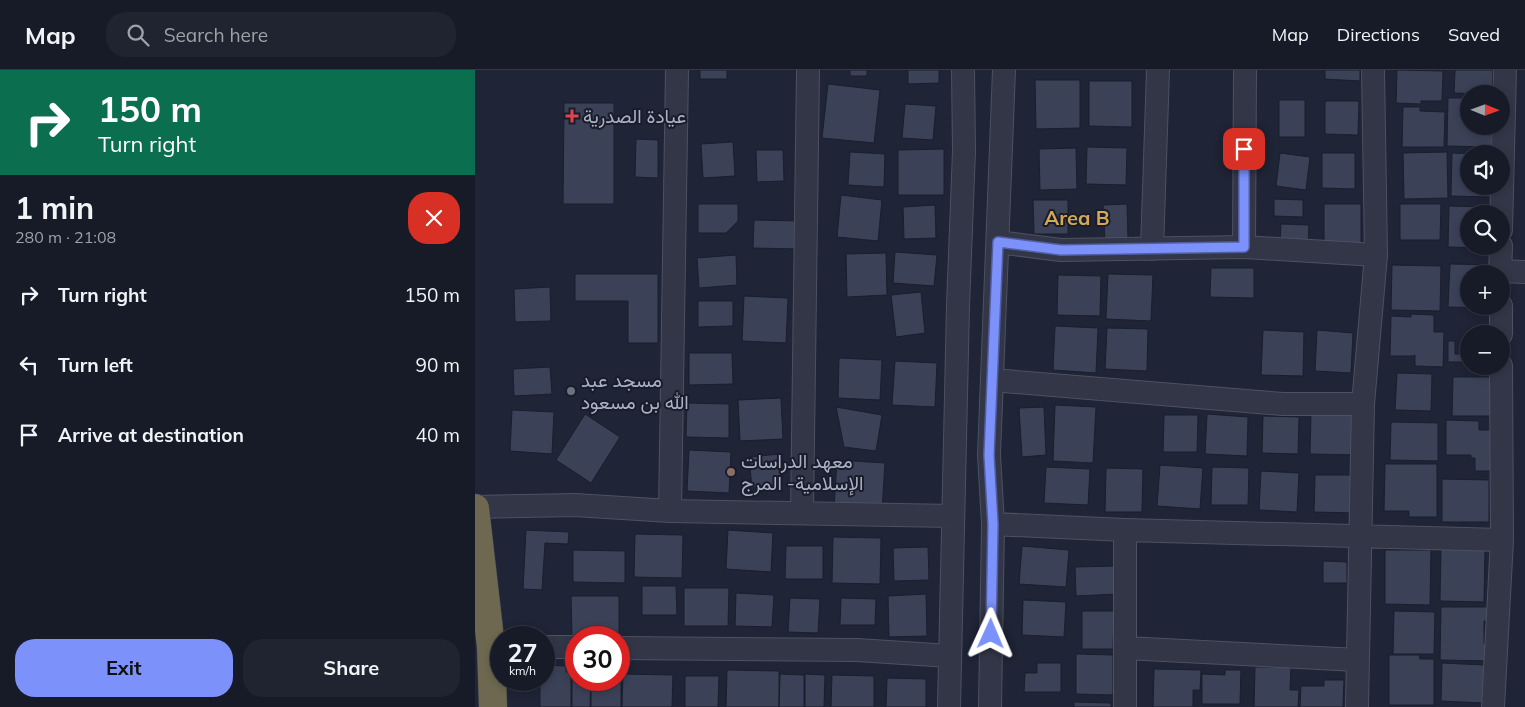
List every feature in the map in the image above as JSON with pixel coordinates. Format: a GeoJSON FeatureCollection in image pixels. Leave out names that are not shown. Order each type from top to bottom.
{"type":"FeatureCollection","features":[{"type":"Feature","properties":{"kind":"highway"},"geometry":{"type":"LineString","coordinates":[[475,508],[493,626]]}},
{"type":"Feature","properties":{"kind":"highway"},"geometry":{"type":"LineString","coordinates":[[493,707],[494,691]]}},
{"type":"Feature","properties":{"kind":"street"},"geometry":{"type":"LineString","coordinates":[[670,511],[677,70]]}},
{"type":"Feature","properties":{"kind":"street"},"geometry":{"type":"LineString","coordinates":[[802,513],[808,70]]}},
{"type":"Feature","properties":{"kind":"street"},"geometry":{"type":"LineString","coordinates":[[949,707],[964,151],[963,70]]}},
{"type":"Feature","properties":{"kind":"street"},"geometry":{"type":"LineString","coordinates":[[990,707],[993,524],[989,455],[1004,70]]}},
{"type":"Feature","properties":{"kind":"street"},"geometry":{"type":"LineString","coordinates":[[1152,249],[1158,70]]}},
{"type":"Feature","properties":{"kind":"street"},"geometry":{"type":"LineString","coordinates":[[1244,247],[1245,70]]}},
{"type":"Feature","properties":{"kind":"street"},"geometry":{"type":"LineString","coordinates":[[1357,707],[1363,404],[1376,255],[1373,70]]}},
{"type":"Feature","properties":{"kind":"street"},"geometry":{"type":"LineString","coordinates":[[1502,205],[1505,70]]}},
{"type":"Feature","properties":{"kind":"street"},"geometry":{"type":"LineString","coordinates":[[964,151],[1001,155]]}},
{"type":"Feature","properties":{"kind":"street"},"geometry":{"type":"LineString","coordinates":[[998,242],[1061,250],[1244,247],[1376,255]]}},
{"type":"Feature","properties":{"kind":"street"},"geometry":{"type":"LineString","coordinates":[[1510,272],[1525,272]]}},
{"type":"Feature","properties":{"kind":"street"},"geometry":{"type":"LineString","coordinates":[[1493,707],[1502,540],[1501,375]]}},
{"type":"Feature","properties":{"kind":"street"},"geometry":{"type":"LineString","coordinates":[[992,380],[1283,404],[1363,404]]}},
{"type":"Feature","properties":{"kind":"street"},"geometry":{"type":"LineString","coordinates":[[955,451],[989,455]]}},
{"type":"Feature","properties":{"kind":"street"},"geometry":{"type":"LineString","coordinates":[[475,508],[575,505],[670,511],[953,516]]}},
{"type":"Feature","properties":{"kind":"street"},"geometry":{"type":"LineString","coordinates":[[993,524],[1125,530],[1502,540]]}},
{"type":"Feature","properties":{"kind":"street"},"geometry":{"type":"LineString","coordinates":[[1125,530],[1125,707]]}},
{"type":"Feature","properties":{"kind":"street"},"geometry":{"type":"LineString","coordinates":[[630,648],[857,650],[950,656]]}},
{"type":"Feature","properties":{"kind":"street"},"geometry":{"type":"LineString","coordinates":[[1125,648],[1358,660]]}},
{"type":"Feature","properties":{"kind":"building"},"geometry":{"type":"Polygon","coordinates":[[[700,70],[727,70],[727,79],[700,79],[700,70]]]}},
{"type":"Feature","properties":{"kind":"building"},"geometry":{"type":"Polygon","coordinates":[[[850,70],[867,70],[867,76],[850,76],[850,70]]]}},
{"type":"Feature","properties":{"kind":"building"},"geometry":{"type":"Polygon","coordinates":[[[908,70],[939,70],[939,83],[908,84],[908,70]]]}},
{"type":"Feature","properties":{"kind":"building"},"geometry":{"type":"Polygon","coordinates":[[[1325,70],[1360,70],[1360,81],[1325,79],[1325,70]]]}},
{"type":"Feature","properties":{"kind":"building"},"geometry":{"type":"Polygon","coordinates":[[[1397,70],[1443,71],[1442,101],[1421,101],[1421,104],[1396,103],[1397,70]]]}},
{"type":"Feature","properties":{"kind":"building"},"geometry":{"type":"Polygon","coordinates":[[[1455,70],[1493,70],[1492,85],[1460,85],[1460,93],[1454,93],[1455,70]]]}},
{"type":"Feature","properties":{"kind":"building"},"geometry":{"type":"Polygon","coordinates":[[[1035,80],[1080,80],[1080,128],[1036,129],[1035,80]]]}},
{"type":"Feature","properties":{"kind":"building"},"geometry":{"type":"Polygon","coordinates":[[[1089,81],[1132,81],[1132,127],[1089,126],[1089,81]]]}},
{"type":"Feature","properties":{"kind":"building"},"geometry":{"type":"Polygon","coordinates":[[[828,84],[880,90],[874,143],[822,138],[828,84]]]}},
{"type":"Feature","properties":{"kind":"building"},"geometry":{"type":"Polygon","coordinates":[[[1448,98],[1460,98],[1460,135],[1492,135],[1492,145],[1447,146],[1448,98]]]}},
{"type":"Feature","properties":{"kind":"building"},"geometry":{"type":"Polygon","coordinates":[[[1279,100],[1305,100],[1305,137],[1279,137],[1279,100]]]}},
{"type":"Feature","properties":{"kind":"building"},"geometry":{"type":"Polygon","coordinates":[[[1325,101],[1359,101],[1358,135],[1325,134],[1325,101]]]}},
{"type":"Feature","properties":{"kind":"building"},"geometry":{"type":"Polygon","coordinates":[[[564,103],[614,103],[614,204],[563,204],[564,103]]]}},
{"type":"Feature","properties":{"kind":"building"},"geometry":{"type":"Polygon","coordinates":[[[905,104],[936,106],[933,140],[902,138],[905,104]]]}},
{"type":"Feature","properties":{"kind":"building"},"geometry":{"type":"Polygon","coordinates":[[[1403,107],[1420,107],[1420,111],[1445,112],[1444,147],[1402,147],[1403,107]]]}},
{"type":"Feature","properties":{"kind":"building"},"geometry":{"type":"Polygon","coordinates":[[[636,139],[658,140],[658,178],[635,177],[636,139]]]}},
{"type":"Feature","properties":{"kind":"building"},"geometry":{"type":"Polygon","coordinates":[[[733,142],[735,176],[703,178],[701,144],[733,142]]]}},
{"type":"Feature","properties":{"kind":"building"},"geometry":{"type":"Polygon","coordinates":[[[1087,147],[1127,148],[1126,185],[1086,184],[1087,147]]]}},
{"type":"Feature","properties":{"kind":"building"},"geometry":{"type":"Polygon","coordinates":[[[1076,148],[1077,189],[1040,190],[1039,149],[1076,148]]]}},
{"type":"Feature","properties":{"kind":"building"},"geometry":{"type":"Polygon","coordinates":[[[944,149],[944,195],[898,195],[898,150],[944,149]]]}},
{"type":"Feature","properties":{"kind":"building"},"geometry":{"type":"Polygon","coordinates":[[[756,150],[783,150],[784,181],[757,182],[756,150]]]}},
{"type":"Feature","properties":{"kind":"building"},"geometry":{"type":"Polygon","coordinates":[[[850,152],[885,154],[884,187],[848,185],[850,152]]]}},
{"type":"Feature","properties":{"kind":"building"},"geometry":{"type":"Polygon","coordinates":[[[1447,152],[1448,198],[1404,199],[1403,153],[1447,152]]]}},
{"type":"Feature","properties":{"kind":"building"},"geometry":{"type":"Polygon","coordinates":[[[1280,153],[1310,157],[1306,190],[1276,186],[1280,153]]]}},
{"type":"Feature","properties":{"kind":"building"},"geometry":{"type":"Polygon","coordinates":[[[1322,153],[1355,153],[1355,189],[1322,188],[1322,153]]]}},
{"type":"Feature","properties":{"kind":"building"},"geometry":{"type":"Polygon","coordinates":[[[1452,153],[1460,153],[1460,195],[1491,195],[1491,197],[1451,196],[1452,153]]]}},
{"type":"Feature","properties":{"kind":"building"},"geometry":{"type":"Polygon","coordinates":[[[841,195],[882,200],[878,241],[837,237],[841,195]]]}},
{"type":"Feature","properties":{"kind":"building"},"geometry":{"type":"Polygon","coordinates":[[[1274,199],[1303,200],[1303,217],[1274,216],[1274,199]]]}},
{"type":"Feature","properties":{"kind":"building"},"geometry":{"type":"Polygon","coordinates":[[[1033,200],[1068,200],[1068,234],[1034,234],[1033,200]]]}},
{"type":"Feature","properties":{"kind":"building"},"geometry":{"type":"Polygon","coordinates":[[[698,204],[738,204],[738,221],[726,233],[698,233],[698,204]]]}},
{"type":"Feature","properties":{"kind":"building"},"geometry":{"type":"Polygon","coordinates":[[[1127,204],[1128,239],[1105,240],[1103,205],[1127,204]]]}},
{"type":"Feature","properties":{"kind":"building"},"geometry":{"type":"Polygon","coordinates":[[[1324,204],[1361,204],[1361,245],[1324,245],[1324,204]]]}},
{"type":"Feature","properties":{"kind":"building"},"geometry":{"type":"Polygon","coordinates":[[[1400,204],[1441,204],[1440,240],[1400,240],[1400,204]]]}},
{"type":"Feature","properties":{"kind":"building"},"geometry":{"type":"Polygon","coordinates":[[[935,205],[936,238],[904,239],[903,207],[935,205]]]}},
{"type":"Feature","properties":{"kind":"building"},"geometry":{"type":"Polygon","coordinates":[[[1449,206],[1460,206],[1460,247],[1448,247],[1449,206]]]}},
{"type":"Feature","properties":{"kind":"building"},"geometry":{"type":"Polygon","coordinates":[[[754,220],[800,221],[799,249],[753,248],[754,220]]]}},
{"type":"Feature","properties":{"kind":"building"},"geometry":{"type":"Polygon","coordinates":[[[1281,224],[1309,225],[1308,245],[1280,243],[1281,224]]]}},
{"type":"Feature","properties":{"kind":"building"},"geometry":{"type":"Polygon","coordinates":[[[895,252],[937,255],[934,286],[893,283],[895,252]]]}},
{"type":"Feature","properties":{"kind":"building"},"geometry":{"type":"Polygon","coordinates":[[[886,253],[887,295],[847,297],[846,254],[886,253]]]}},
{"type":"Feature","properties":{"kind":"building"},"geometry":{"type":"Polygon","coordinates":[[[736,255],[737,285],[699,288],[697,258],[736,255]]]}},
{"type":"Feature","properties":{"kind":"building"},"geometry":{"type":"Polygon","coordinates":[[[1450,264],[1494,265],[1460,265],[1460,307],[1448,307],[1450,264]]]}},
{"type":"Feature","properties":{"kind":"building"},"geometry":{"type":"Polygon","coordinates":[[[1392,265],[1441,266],[1440,311],[1391,310],[1392,265]]]}},
{"type":"Feature","properties":{"kind":"building"},"geometry":{"type":"Polygon","coordinates":[[[1211,268],[1254,268],[1254,298],[1210,297],[1211,268]]]}},
{"type":"Feature","properties":{"kind":"building"},"geometry":{"type":"Polygon","coordinates":[[[575,274],[658,274],[658,343],[628,343],[628,301],[575,301],[575,274]]]}},
{"type":"Feature","properties":{"kind":"building"},"geometry":{"type":"Polygon","coordinates":[[[1108,274],[1153,275],[1151,321],[1106,319],[1108,274]]]}},
{"type":"Feature","properties":{"kind":"building"},"geometry":{"type":"Polygon","coordinates":[[[1058,275],[1101,276],[1100,316],[1057,315],[1058,275]]]}},
{"type":"Feature","properties":{"kind":"building"},"geometry":{"type":"Polygon","coordinates":[[[550,287],[551,321],[515,322],[514,289],[550,287]]]}},
{"type":"Feature","properties":{"kind":"building"},"geometry":{"type":"Polygon","coordinates":[[[921,292],[925,333],[896,337],[891,295],[921,292]]]}},
{"type":"Feature","properties":{"kind":"building"},"geometry":{"type":"Polygon","coordinates":[[[744,296],[788,298],[786,343],[742,341],[744,296]]]}},
{"type":"Feature","properties":{"kind":"building"},"geometry":{"type":"Polygon","coordinates":[[[698,301],[733,301],[733,326],[698,327],[698,301]]]}},
{"type":"Feature","properties":{"kind":"building"},"geometry":{"type":"Polygon","coordinates":[[[1411,314],[1434,315],[1434,332],[1444,332],[1443,367],[1415,366],[1415,355],[1390,356],[1391,316],[1411,317],[1411,314]]]}},
{"type":"Feature","properties":{"kind":"building"},"geometry":{"type":"Polygon","coordinates":[[[1055,326],[1098,328],[1096,373],[1053,370],[1055,326]]]}},
{"type":"Feature","properties":{"kind":"building"},"geometry":{"type":"Polygon","coordinates":[[[1107,328],[1148,329],[1147,371],[1105,369],[1107,328]]]}},
{"type":"Feature","properties":{"kind":"building"},"geometry":{"type":"Polygon","coordinates":[[[1263,330],[1304,332],[1303,376],[1261,375],[1263,330]]]}},
{"type":"Feature","properties":{"kind":"building"},"geometry":{"type":"Polygon","coordinates":[[[1317,330],[1353,333],[1351,373],[1315,371],[1317,330]]]}},
{"type":"Feature","properties":{"kind":"building"},"geometry":{"type":"Polygon","coordinates":[[[1448,341],[1455,341],[1455,354],[1460,354],[1460,362],[1448,362],[1448,341]]]}},
{"type":"Feature","properties":{"kind":"building"},"geometry":{"type":"Polygon","coordinates":[[[689,353],[732,353],[733,384],[689,385],[689,353]]]}},
{"type":"Feature","properties":{"kind":"building"},"geometry":{"type":"Polygon","coordinates":[[[839,358],[882,360],[880,400],[838,398],[839,358]]]}},
{"type":"Feature","properties":{"kind":"building"},"geometry":{"type":"Polygon","coordinates":[[[895,361],[937,363],[935,407],[892,405],[895,361]]]}},
{"type":"Feature","properties":{"kind":"building"},"geometry":{"type":"Polygon","coordinates":[[[550,367],[552,394],[514,396],[513,369],[550,367]]]}},
{"type":"Feature","properties":{"kind":"building"},"geometry":{"type":"Polygon","coordinates":[[[1397,373],[1432,374],[1431,411],[1395,410],[1397,373]]]}},
{"type":"Feature","properties":{"kind":"building"},"geometry":{"type":"Polygon","coordinates":[[[1453,377],[1494,377],[1494,416],[1452,416],[1453,377]]]}},
{"type":"Feature","properties":{"kind":"building"},"geometry":{"type":"Polygon","coordinates":[[[781,398],[783,439],[740,441],[738,400],[781,398]]]}},
{"type":"Feature","properties":{"kind":"building"},"geometry":{"type":"Polygon","coordinates":[[[687,403],[729,404],[729,438],[686,437],[687,403]]]}},
{"type":"Feature","properties":{"kind":"building"},"geometry":{"type":"Polygon","coordinates":[[[1055,405],[1096,407],[1093,463],[1053,461],[1055,405]]]}},
{"type":"Feature","properties":{"kind":"building"},"geometry":{"type":"Polygon","coordinates":[[[836,407],[882,415],[876,451],[844,447],[836,407]]]}},
{"type":"Feature","properties":{"kind":"building"},"geometry":{"type":"Polygon","coordinates":[[[1044,407],[1046,455],[1022,457],[1019,408],[1044,407]]]}},
{"type":"Feature","properties":{"kind":"building"},"geometry":{"type":"Polygon","coordinates":[[[512,410],[554,412],[552,454],[510,451],[512,410]]]}},
{"type":"Feature","properties":{"kind":"building"},"geometry":{"type":"Polygon","coordinates":[[[1311,412],[1354,413],[1359,455],[1310,454],[1311,412]]]}},
{"type":"Feature","properties":{"kind":"building"},"geometry":{"type":"Polygon","coordinates":[[[585,414],[620,437],[591,483],[556,460],[585,414]]]}},
{"type":"Feature","properties":{"kind":"building"},"geometry":{"type":"Polygon","coordinates":[[[1207,414],[1248,417],[1247,456],[1205,454],[1207,414]]]}},
{"type":"Feature","properties":{"kind":"building"},"geometry":{"type":"Polygon","coordinates":[[[1164,415],[1198,415],[1197,452],[1163,452],[1164,415]]]}},
{"type":"Feature","properties":{"kind":"building"},"geometry":{"type":"Polygon","coordinates":[[[1263,416],[1299,417],[1298,454],[1262,453],[1263,416]]]}},
{"type":"Feature","properties":{"kind":"building"},"geometry":{"type":"Polygon","coordinates":[[[1446,420],[1479,421],[1479,430],[1496,430],[1495,471],[1475,471],[1475,458],[1471,458],[1471,455],[1446,455],[1446,420]]]}},
{"type":"Feature","properties":{"kind":"building"},"geometry":{"type":"Polygon","coordinates":[[[1391,422],[1438,423],[1438,461],[1390,460],[1391,422]]]}},
{"type":"Feature","properties":{"kind":"building"},"geometry":{"type":"Polygon","coordinates":[[[689,450],[731,452],[729,493],[687,491],[689,450]]]}},
{"type":"Feature","properties":{"kind":"building"},"geometry":{"type":"Polygon","coordinates":[[[779,454],[782,485],[752,488],[749,457],[779,454]]]}},
{"type":"Feature","properties":{"kind":"building"},"geometry":{"type":"Polygon","coordinates":[[[837,460],[885,463],[882,511],[834,508],[837,460]]]}},
{"type":"Feature","properties":{"kind":"building"},"geometry":{"type":"Polygon","coordinates":[[[1385,464],[1437,464],[1437,517],[1409,517],[1409,511],[1384,511],[1385,464]]]}},
{"type":"Feature","properties":{"kind":"building"},"geometry":{"type":"Polygon","coordinates":[[[1160,465],[1203,468],[1200,509],[1157,506],[1160,465]]]}},
{"type":"Feature","properties":{"kind":"building"},"geometry":{"type":"Polygon","coordinates":[[[1046,467],[1090,469],[1088,505],[1044,503],[1046,467]]]}},
{"type":"Feature","properties":{"kind":"building"},"geometry":{"type":"Polygon","coordinates":[[[1212,467],[1249,468],[1248,505],[1211,505],[1212,467]]]}},
{"type":"Feature","properties":{"kind":"building"},"geometry":{"type":"Polygon","coordinates":[[[1106,468],[1143,469],[1142,512],[1105,512],[1106,468]]]}},
{"type":"Feature","properties":{"kind":"building"},"geometry":{"type":"Polygon","coordinates":[[[1261,471],[1299,473],[1297,512],[1259,510],[1261,471]]]}},
{"type":"Feature","properties":{"kind":"building"},"geometry":{"type":"Polygon","coordinates":[[[1315,475],[1356,475],[1355,513],[1314,512],[1315,475]]]}},
{"type":"Feature","properties":{"kind":"building"},"geometry":{"type":"Polygon","coordinates":[[[1442,479],[1489,480],[1489,522],[1442,522],[1442,479]]]}},
{"type":"Feature","properties":{"kind":"building"},"geometry":{"type":"Polygon","coordinates":[[[526,530],[569,532],[568,544],[545,543],[542,590],[523,589],[526,530]]]}},
{"type":"Feature","properties":{"kind":"building"},"geometry":{"type":"Polygon","coordinates":[[[728,530],[773,533],[771,572],[726,569],[728,530]]]}},
{"type":"Feature","properties":{"kind":"building"},"geometry":{"type":"Polygon","coordinates":[[[635,534],[683,535],[682,578],[634,577],[635,534]]]}},
{"type":"Feature","properties":{"kind":"building"},"geometry":{"type":"Polygon","coordinates":[[[833,537],[881,538],[880,584],[832,583],[833,537]]]}},
{"type":"Feature","properties":{"kind":"building"},"geometry":{"type":"Polygon","coordinates":[[[786,546],[823,546],[823,579],[785,579],[786,546]]]}},
{"type":"Feature","properties":{"kind":"building"},"geometry":{"type":"Polygon","coordinates":[[[1022,546],[1069,550],[1066,587],[1019,584],[1022,546]]]}},
{"type":"Feature","properties":{"kind":"building"},"geometry":{"type":"Polygon","coordinates":[[[928,547],[929,580],[894,581],[893,548],[928,547]]]}},
{"type":"Feature","properties":{"kind":"building"},"geometry":{"type":"Polygon","coordinates":[[[1441,547],[1485,548],[1484,602],[1440,601],[1441,547]]]}},
{"type":"Feature","properties":{"kind":"building"},"geometry":{"type":"Polygon","coordinates":[[[573,550],[625,551],[625,583],[573,582],[573,550]]]}},
{"type":"Feature","properties":{"kind":"building"},"geometry":{"type":"Polygon","coordinates":[[[1385,550],[1431,550],[1430,605],[1385,604],[1385,550]]]}},
{"type":"Feature","properties":{"kind":"building"},"geometry":{"type":"Polygon","coordinates":[[[1323,561],[1347,562],[1347,583],[1323,583],[1323,561]]]}},
{"type":"Feature","properties":{"kind":"building"},"geometry":{"type":"Polygon","coordinates":[[[1116,566],[1117,594],[1076,596],[1075,567],[1116,566]]]}},
{"type":"Feature","properties":{"kind":"building"},"geometry":{"type":"Polygon","coordinates":[[[642,586],[676,586],[677,615],[642,615],[642,586]]]}},
{"type":"Feature","properties":{"kind":"building"},"geometry":{"type":"Polygon","coordinates":[[[684,588],[729,588],[728,626],[684,626],[684,588]]]}},
{"type":"Feature","properties":{"kind":"building"},"geometry":{"type":"Polygon","coordinates":[[[736,593],[774,595],[772,627],[735,626],[736,593]]]}},
{"type":"Feature","properties":{"kind":"building"},"geometry":{"type":"Polygon","coordinates":[[[926,594],[927,636],[889,637],[888,596],[926,594]]]}},
{"type":"Feature","properties":{"kind":"building"},"geometry":{"type":"Polygon","coordinates":[[[571,596],[619,596],[619,626],[572,626],[571,596]]]}},
{"type":"Feature","properties":{"kind":"building"},"geometry":{"type":"Polygon","coordinates":[[[790,598],[820,599],[818,633],[788,632],[790,598]]]}},
{"type":"Feature","properties":{"kind":"building"},"geometry":{"type":"Polygon","coordinates":[[[841,598],[876,599],[875,625],[840,625],[841,598]]]}},
{"type":"Feature","properties":{"kind":"building"},"geometry":{"type":"Polygon","coordinates":[[[1023,600],[1066,602],[1064,637],[1022,635],[1023,600]]]}},
{"type":"Feature","properties":{"kind":"building"},"geometry":{"type":"Polygon","coordinates":[[[1441,607],[1489,607],[1489,621],[1484,621],[1484,644],[1493,644],[1492,661],[1440,660],[1441,607]]]}},
{"type":"Feature","properties":{"kind":"building"},"geometry":{"type":"Polygon","coordinates":[[[1082,611],[1114,611],[1113,649],[1082,649],[1082,611]]]}},
{"type":"Feature","properties":{"kind":"building"},"geometry":{"type":"Polygon","coordinates":[[[1394,611],[1435,612],[1434,654],[1393,654],[1394,611]]]}},
{"type":"Feature","properties":{"kind":"building"},"geometry":{"type":"Polygon","coordinates":[[[1076,654],[1113,655],[1113,695],[1076,694],[1076,654]]]}},
{"type":"Feature","properties":{"kind":"building"},"geometry":{"type":"Polygon","coordinates":[[[1389,655],[1419,655],[1420,659],[1434,659],[1434,705],[1389,705],[1389,655]]]}},
{"type":"Feature","properties":{"kind":"building"},"geometry":{"type":"Polygon","coordinates":[[[1037,663],[1061,663],[1061,692],[1024,692],[1025,673],[1037,673],[1037,663]]]}},
{"type":"Feature","properties":{"kind":"building"},"geometry":{"type":"Polygon","coordinates":[[[1442,663],[1484,665],[1483,703],[1441,701],[1442,663]]]}},
{"type":"Feature","properties":{"kind":"building"},"geometry":{"type":"Polygon","coordinates":[[[555,666],[565,666],[565,691],[571,691],[571,707],[540,707],[540,691],[555,691],[555,666]]]}},
{"type":"Feature","properties":{"kind":"building"},"geometry":{"type":"Polygon","coordinates":[[[1255,667],[1291,667],[1290,690],[1299,690],[1298,707],[1254,707],[1255,667]]]}},
{"type":"Feature","properties":{"kind":"building"},"geometry":{"type":"Polygon","coordinates":[[[1154,669],[1201,670],[1200,690],[1193,690],[1193,707],[1153,707],[1154,669]]]}},
{"type":"Feature","properties":{"kind":"building"},"geometry":{"type":"Polygon","coordinates":[[[727,670],[779,671],[779,707],[726,707],[727,670]]]}},
{"type":"Feature","properties":{"kind":"building"},"geometry":{"type":"Polygon","coordinates":[[[1225,670],[1241,670],[1240,704],[1202,704],[1202,674],[1225,675],[1225,670]]]}},
{"type":"Feature","properties":{"kind":"building"},"geometry":{"type":"Polygon","coordinates":[[[630,674],[673,675],[672,707],[622,707],[622,691],[630,691],[630,674]]]}},
{"type":"Feature","properties":{"kind":"building"},"geometry":{"type":"Polygon","coordinates":[[[780,674],[804,675],[804,707],[779,707],[780,674]]]}},
{"type":"Feature","properties":{"kind":"building"},"geometry":{"type":"Polygon","coordinates":[[[805,674],[825,675],[824,707],[805,707],[805,674]]]}},
{"type":"Feature","properties":{"kind":"building"},"geometry":{"type":"Polygon","coordinates":[[[832,675],[874,676],[874,707],[831,707],[832,675]]]}},
{"type":"Feature","properties":{"kind":"building"},"geometry":{"type":"Polygon","coordinates":[[[685,676],[719,676],[718,707],[685,707],[685,676]]]}},
{"type":"Feature","properties":{"kind":"building"},"geometry":{"type":"Polygon","coordinates":[[[887,678],[926,679],[926,707],[886,707],[887,678]]]}},
{"type":"Feature","properties":{"kind":"building"},"geometry":{"type":"Polygon","coordinates":[[[1324,680],[1344,680],[1343,707],[1300,707],[1301,686],[1324,686],[1324,680]]]}},
{"type":"Feature","properties":{"kind":"building"},"geometry":{"type":"Polygon","coordinates":[[[572,691],[591,691],[590,707],[572,707],[572,691]]]}},
{"type":"Feature","properties":{"kind":"building"},"geometry":{"type":"Polygon","coordinates":[[[591,691],[621,691],[621,707],[591,707],[591,691]]]}},
{"type":"Feature","properties":{"kind":"building"},"geometry":{"type":"Polygon","coordinates":[[[1074,702],[1111,703],[1111,707],[1074,707],[1074,702]]]}},
{"type":"Feature","properties":{"kind":"place","name":"عيادة الصدرية"},"geometry":{"type":"Point","coordinates":[572,116]}},
{"type":"Feature","properties":{"kind":"place","name":"مسجد عبد الله بن مسعود"},"geometry":{"type":"Point","coordinates":[571,391]}},
{"type":"Feature","properties":{"kind":"place","name":"معهد الدراسات الإسلامية- المرج"},"geometry":{"type":"Point","coordinates":[731,472]}},
{"type":"Feature","properties":{"kind":"district","name":"Area B"},"geometry":{"type":"Point","coordinates":[1077,218]}},
{"type":"Feature","properties":{"kind":"route"},"geometry":{"type":"LineString","coordinates":[[991,634],[993,524],[989,455],[998,242],[1061,250],[1244,247],[1244,149]]}}]}
